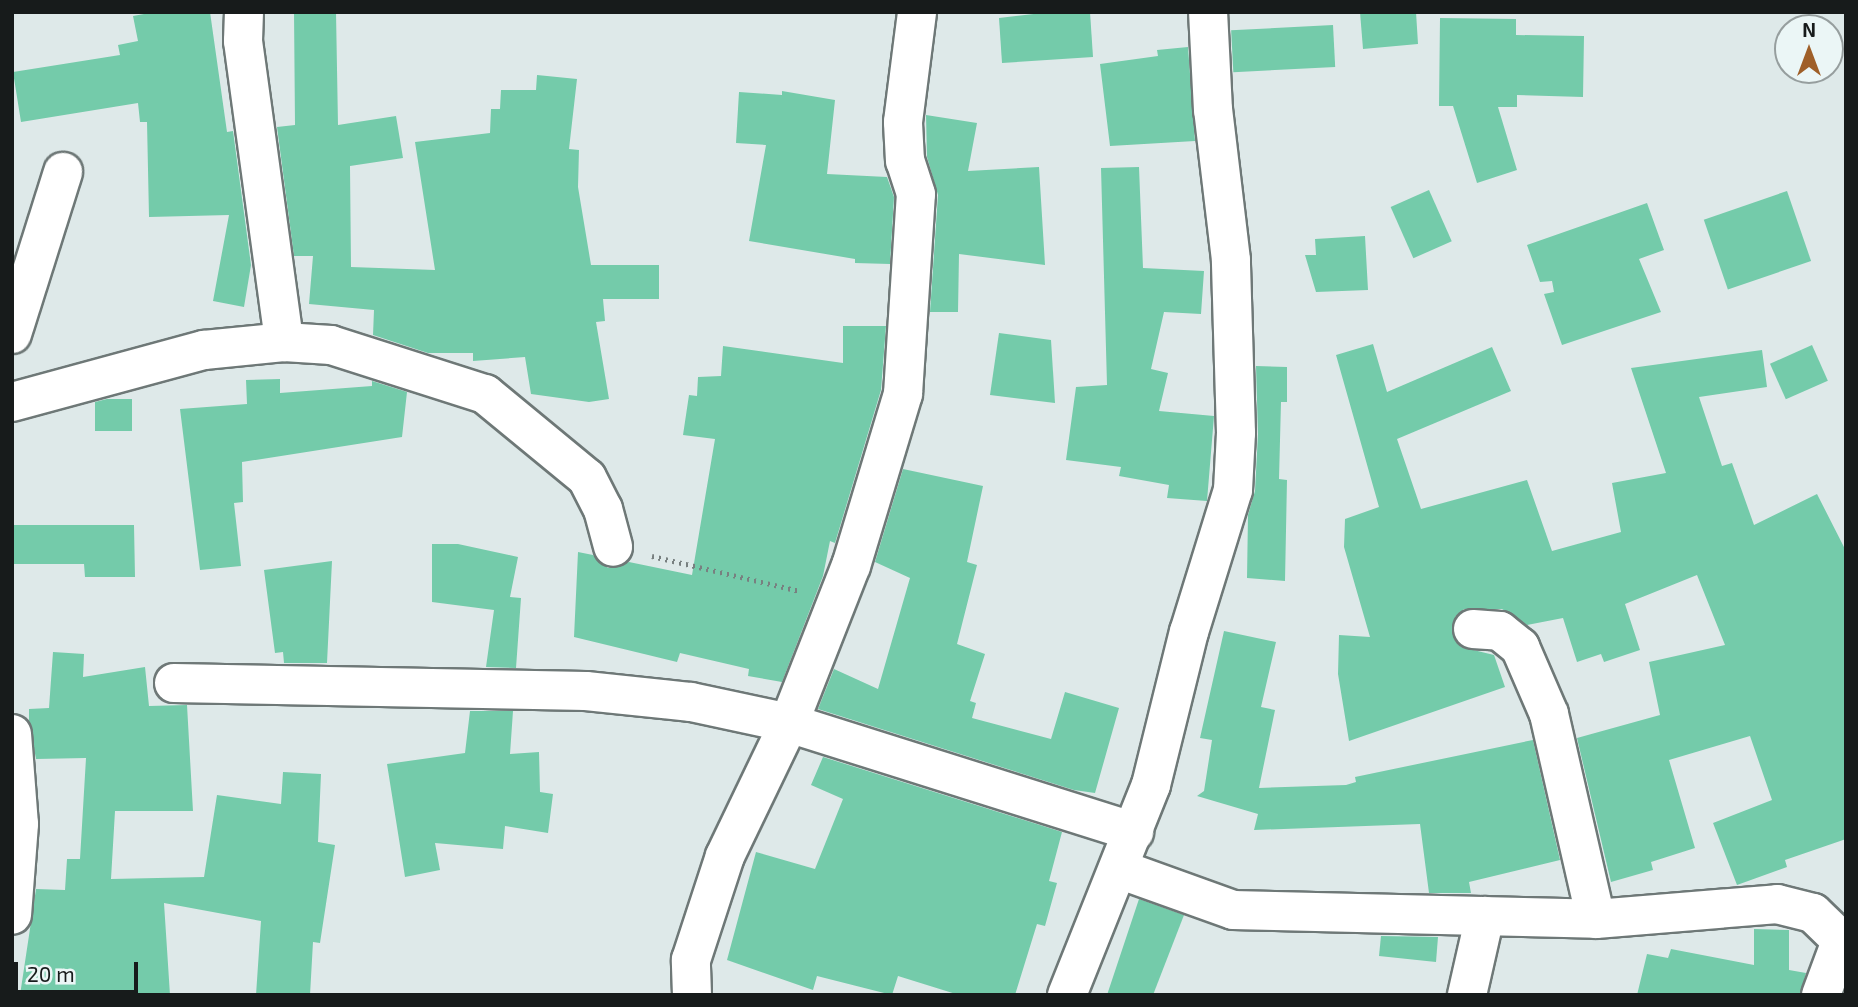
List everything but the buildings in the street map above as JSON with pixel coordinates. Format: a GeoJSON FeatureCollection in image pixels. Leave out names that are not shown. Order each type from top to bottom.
{"type":"FeatureCollection","features":[{"type":"Feature","properties":{"kind":"street"},"geometry":{"type":"LineString","coordinates":[[244,12],[243,41],[284,342]]}},
{"type":"Feature","properties":{"kind":"street"},"geometry":{"type":"LineString","coordinates":[[692,995],[691,960],[725,856],[789,723],[838,600],[903,394],[916,194],[905,161],[903,122],[917,12]]}},
{"type":"Feature","properties":{"kind":"street"},"geometry":{"type":"LineString","coordinates":[[1067,995],[1134,832],[1224,524],[1236,461],[1231,260],[1213,110],[1208,12]]}},
{"type":"Feature","properties":{"kind":"street"},"geometry":{"type":"LineString","coordinates":[[12,334],[63,172]]}},
{"type":"Feature","properties":{"kind":"street"},"geometry":{"type":"LineString","coordinates":[[12,402],[204,350],[284,342],[331,345],[485,394],[587,478],[603,509],[613,547]]}},
{"type":"Feature","properties":{"kind":"street"},"geometry":{"type":"LineString","coordinates":[[1474,629],[1500,631],[1520,647],[1549,714],[1596,919]]}},
{"type":"Feature","properties":{"kind":"street"},"geometry":{"type":"LineString","coordinates":[[174,683],[586,691],[691,702],[789,723],[1134,832]]}},
{"type":"Feature","properties":{"kind":"street"},"geometry":{"type":"LineString","coordinates":[[12,734],[19,824],[12,915]]}},
{"type":"Feature","properties":{"kind":"street"},"geometry":{"type":"LineString","coordinates":[[1119,869],[1233,910],[1596,919],[1777,904],[1813,913],[1843,945],[1821,995]]}},
{"type":"Feature","properties":{"kind":"street"},"geometry":{"type":"LineString","coordinates":[[1467,995],[1485,916]]}},
{"type":"Feature","properties":{"kind":"path"},"geometry":{"type":"LineString","coordinates":[[613,547],[838,600]]}}]}
